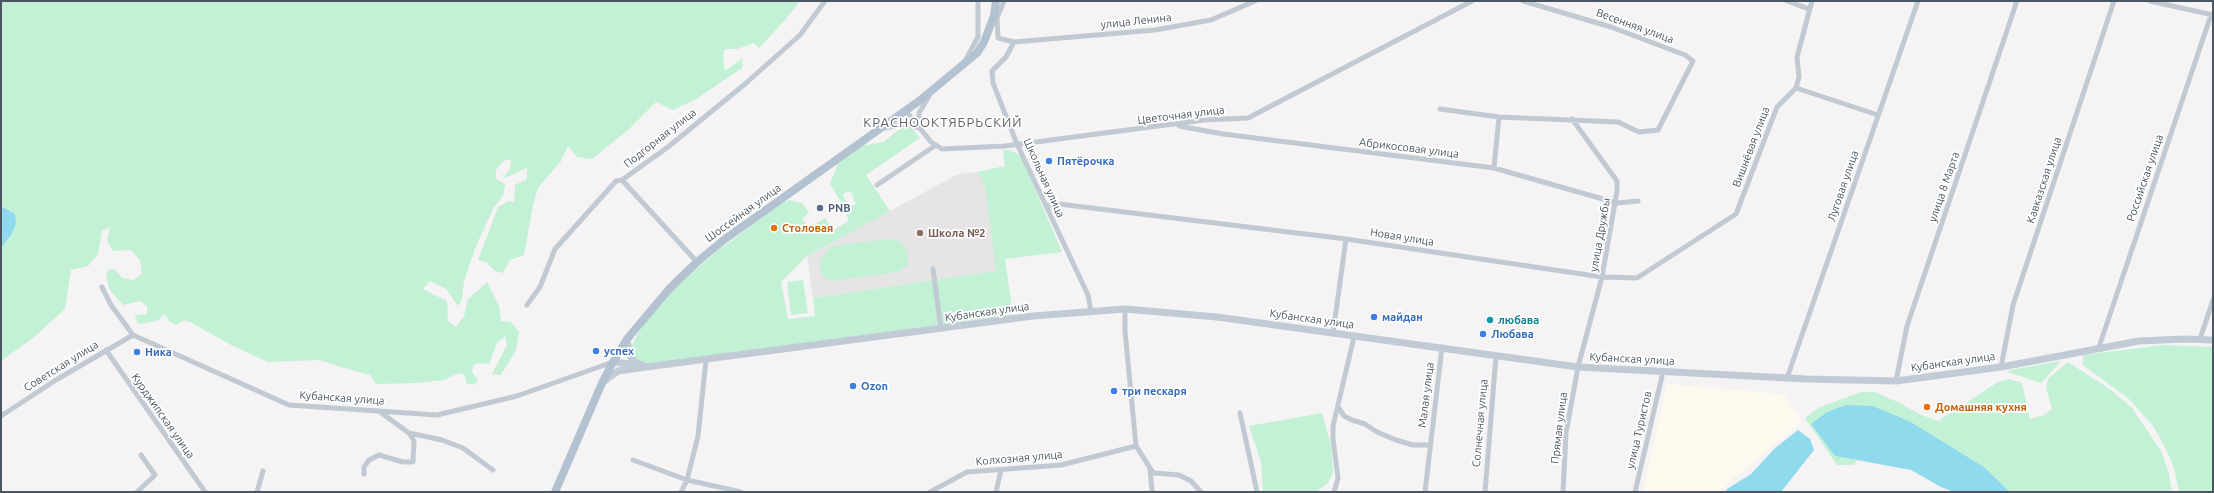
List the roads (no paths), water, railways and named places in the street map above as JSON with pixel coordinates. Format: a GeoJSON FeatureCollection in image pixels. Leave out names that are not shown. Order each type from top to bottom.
{"type":"FeatureCollection","features":[{"type":"Feature","properties":{"kind":"main road","name":"Шоссейная улица"},"geometry":{"type":"LineString","coordinates":[[555,492],[602,383],[613,362],[628,339],[669,289],[696,262],[762,212],[906,111],[935,89],[977,53],[984,42],[994,16],[996,1]]}},
{"type":"Feature","properties":{"kind":"main road","name":"Кубанская улица"},"geometry":{"type":"LineString","coordinates":[[646,367],[1033,316],[1125,309],[1217,317],[1578,367],[1787,378],[1896,381],[2001,367],[2099,347],[2139,341],[2213,340]]}},
{"type":"Feature","properties":{"kind":"main road"},"geometry":{"type":"LineString","coordinates":[[628,339],[630,356],[638,364],[646,367]]}},
{"type":"Feature","properties":{"kind":"main road"},"geometry":{"type":"LineString","coordinates":[[613,362],[646,367]]}},
{"type":"Feature","properties":{"kind":"main road"},"geometry":{"type":"LineString","coordinates":[[602,383],[618,372],[646,367]]}},
{"type":"Feature","properties":{"kind":"street","name":"Подгорная улица"},"geometry":{"type":"LineString","coordinates":[[527,305],[540,287],[555,249],[616,181],[622,180],[668,147],[751,79],[800,35],[825,1]]}},
{"type":"Feature","properties":{"kind":"street"},"geometry":{"type":"LineString","coordinates":[[964,64],[978,37],[978,1]]}},
{"type":"Feature","properties":{"kind":"street"},"geometry":{"type":"LineString","coordinates":[[1004,1],[997,18],[998,38],[1014,42]]}},
{"type":"Feature","properties":{"kind":"street","name":"улица Ленина"},"geometry":{"type":"LineString","coordinates":[[1014,42],[1156,30],[1211,20],[1255,1]]}},
{"type":"Feature","properties":{"kind":"street","name":"Цветочная улица"},"geometry":{"type":"LineString","coordinates":[[936,145],[942,149],[1017,144],[1204,120],[1248,118],[1472,1]]}},
{"type":"Feature","properties":{"kind":"street","name":"Весенняя улица"},"geometry":{"type":"LineString","coordinates":[[1523,1],[1611,27],[1685,55],[1693,61],[1658,130],[1639,132],[1618,122],[1572,119]]}},
{"type":"Feature","properties":{"kind":"street"},"geometry":{"type":"LineString","coordinates":[[1787,1],[1810,8]]}},
{"type":"Feature","properties":{"kind":"street"},"geometry":{"type":"LineString","coordinates":[[1812,1],[1797,57],[1799,77],[1796,88],[1878,115]]}},
{"type":"Feature","properties":{"kind":"street","name":"Луговая улица"},"geometry":{"type":"LineString","coordinates":[[1787,378],[1918,1]]}},
{"type":"Feature","properties":{"kind":"street","name":"улица 8 Марта"},"geometry":{"type":"LineString","coordinates":[[1896,381],[1907,326],[2017,1]]}},
{"type":"Feature","properties":{"kind":"street","name":"Кавказская улица"},"geometry":{"type":"LineString","coordinates":[[2001,367],[2013,305],[2114,1]]}},
{"type":"Feature","properties":{"kind":"street"},"geometry":{"type":"LineString","coordinates":[[2150,1],[2212,15]]}},
{"type":"Feature","properties":{"kind":"street","name":"Российская улица"},"geometry":{"type":"LineString","coordinates":[[2099,347],[2212,15]]}},
{"type":"Feature","properties":{"kind":"street","name":"Школьная улица"},"geometry":{"type":"LineString","coordinates":[[1014,42],[1006,57],[992,71],[993,83],[1017,144],[1088,295],[1092,311]]}},
{"type":"Feature","properties":{"kind":"street","name":"Вишнёвая улица"},"geometry":{"type":"LineString","coordinates":[[1736,214],[1777,107],[1796,88]]}},
{"type":"Feature","properties":{"kind":"street"},"geometry":{"type":"LineString","coordinates":[[919,128],[919,113],[935,89]]}},
{"type":"Feature","properties":{"kind":"street"},"geometry":{"type":"LineString","coordinates":[[1440,109],[1499,117],[1572,119]]}},
{"type":"Feature","properties":{"kind":"street"},"geometry":{"type":"LineString","coordinates":[[877,185],[936,145],[919,128],[906,111]]}},
{"type":"Feature","properties":{"kind":"street"},"geometry":{"type":"LineString","coordinates":[[1494,168],[1499,117]]}},
{"type":"Feature","properties":{"kind":"street","name":"улица Дружбы"},"geometry":{"type":"LineString","coordinates":[[1572,119],[1617,181],[1617,203],[1602,277],[1578,367]]}},
{"type":"Feature","properties":{"kind":"street"},"geometry":{"type":"LineString","coordinates":[[879,130],[898,124],[919,128]]}},
{"type":"Feature","properties":{"kind":"street","name":"Абрикосовая улица"},"geometry":{"type":"LineString","coordinates":[[1174,125],[1231,135],[1494,168],[1617,203],[1638,201]]}},
{"type":"Feature","properties":{"kind":"street"},"geometry":{"type":"LineString","coordinates":[[622,180],[696,262]]}},
{"type":"Feature","properties":{"kind":"street","name":"Новая улица"},"geometry":{"type":"LineString","coordinates":[[1046,206],[1059,204],[1346,238],[1602,277],[1637,278],[1736,214]]}},
{"type":"Feature","properties":{"kind":"street"},"geometry":{"type":"LineString","coordinates":[[1333,333],[1346,238]]}},
{"type":"Feature","properties":{"kind":"street"},"geometry":{"type":"LineString","coordinates":[[933,269],[941,329]]}},
{"type":"Feature","properties":{"kind":"street","name":"Кубанская улица"},"geometry":{"type":"LineString","coordinates":[[102,287],[111,305],[133,335],[288,404],[379,412],[437,415],[517,396],[613,362]]}},
{"type":"Feature","properties":{"kind":"street"},"geometry":{"type":"LineString","coordinates":[[2200,339],[2213,300]]}},
{"type":"Feature","properties":{"kind":"street"},"geometry":{"type":"LineString","coordinates":[[1125,309],[1125,331],[1136,446],[1154,473],[1179,475],[1191,481],[1201,492]]}},
{"type":"Feature","properties":{"kind":"street","name":"Советская улица"},"geometry":{"type":"LineString","coordinates":[[1,416],[106,350],[133,335]]}},
{"type":"Feature","properties":{"kind":"street"},"geometry":{"type":"LineString","coordinates":[[1335,491],[1338,478],[1333,439],[1333,426],[1354,337]]}},
{"type":"Feature","properties":{"kind":"street","name":"Малая улица"},"geometry":{"type":"LineString","coordinates":[[1425,492],[1442,347]]}},
{"type":"Feature","properties":{"kind":"street","name":"Курджипская улица"},"geometry":{"type":"LineString","coordinates":[[106,350],[205,492]]}},
{"type":"Feature","properties":{"kind":"street","name":"Солнечная улица"},"geometry":{"type":"LineString","coordinates":[[1485,492],[1496,356]]}},
{"type":"Feature","properties":{"kind":"street"},"geometry":{"type":"LineString","coordinates":[[681,492],[687,480],[698,436],[706,360]]}},
{"type":"Feature","properties":{"kind":"street","name":"Прямая улица"},"geometry":{"type":"LineString","coordinates":[[1563,492],[1566,433],[1578,367]]}},
{"type":"Feature","properties":{"kind":"street","name":"улица Туристов"},"geometry":{"type":"LineString","coordinates":[[1635,492],[1663,372]]}},
{"type":"Feature","properties":{"kind":"street"},"geometry":{"type":"LineString","coordinates":[[1338,407],[1344,416],[1365,424],[1377,432],[1396,440],[1413,445],[1430,445]]}},
{"type":"Feature","properties":{"kind":"street"},"geometry":{"type":"LineString","coordinates":[[379,412],[410,433],[455,444],[493,470]]}},
{"type":"Feature","properties":{"kind":"street"},"geometry":{"type":"LineString","coordinates":[[1240,413],[1257,492]]}},
{"type":"Feature","properties":{"kind":"street"},"geometry":{"type":"LineString","coordinates":[[364,474],[364,466],[369,460],[379,455],[403,462],[413,462],[414,441],[410,433]]}},
{"type":"Feature","properties":{"kind":"street","name":"Колхозная улица"},"geometry":{"type":"LineString","coordinates":[[930,492],[967,472],[1061,465],[1136,446]]}},
{"type":"Feature","properties":{"kind":"street"},"geometry":{"type":"LineString","coordinates":[[136,492],[155,475],[141,455]]}},
{"type":"Feature","properties":{"kind":"street"},"geometry":{"type":"LineString","coordinates":[[633,460],[687,480],[741,492]]}},
{"type":"Feature","properties":{"kind":"street"},"geometry":{"type":"LineString","coordinates":[[1150,468],[1152,492]]}},
{"type":"Feature","properties":{"kind":"street"},"geometry":{"type":"LineString","coordinates":[[996,492],[1001,470]]}},
{"type":"Feature","properties":{"kind":"street"},"geometry":{"type":"LineString","coordinates":[[257,492],[263,471]]}},
{"type":"Feature","properties":{"kind":"water"},"geometry":{"type":"Polygon","coordinates":[[[1,206],[15,214],[16,224],[11,235],[1,248],[1,206]]]}},
{"type":"Feature","properties":{"kind":"water"},"geometry":{"type":"Polygon","coordinates":[[[1846,405],[1873,406],[1911,422],[1984,467],[2010,492],[1954,492],[1941,487],[1911,470],[1835,456],[1811,424],[1827,412],[1846,405]]]}},
{"type":"Feature","properties":{"kind":"water"},"geometry":{"type":"Polygon","coordinates":[[[1798,430],[1810,439],[1814,450],[1781,492],[1726,492],[1727,489],[1751,474],[1774,449],[1798,430]]]}},
{"type":"Feature","properties":{"kind":"place","name":"Пятёрочка"},"geometry":{"type":"Point","coordinates":[1049,161]}},
{"type":"Feature","properties":{"kind":"place","name":"PNB"},"geometry":{"type":"Point","coordinates":[820,208]}},
{"type":"Feature","properties":{"kind":"place","name":"Столовая"},"geometry":{"type":"Point","coordinates":[774,228]}},
{"type":"Feature","properties":{"kind":"place","name":"Школа №2"},"geometry":{"type":"Point","coordinates":[920,233]}},
{"type":"Feature","properties":{"kind":"place","name":"майдан"},"geometry":{"type":"Point","coordinates":[1374,317]}},
{"type":"Feature","properties":{"kind":"place","name":"любава"},"geometry":{"type":"Point","coordinates":[1490,320]}},
{"type":"Feature","properties":{"kind":"place","name":"Любава"},"geometry":{"type":"Point","coordinates":[1483,334]}},
{"type":"Feature","properties":{"kind":"place","name":"успех"},"geometry":{"type":"Point","coordinates":[596,351]}},
{"type":"Feature","properties":{"kind":"place","name":"Ника"},"geometry":{"type":"Point","coordinates":[137,352]}},
{"type":"Feature","properties":{"kind":"place","name":"Ozon"},"geometry":{"type":"Point","coordinates":[853,386]}},
{"type":"Feature","properties":{"kind":"place","name":"три пескаря"},"geometry":{"type":"Point","coordinates":[1114,391]}},
{"type":"Feature","properties":{"kind":"place","name":"Домашняя кухня"},"geometry":{"type":"Point","coordinates":[1927,407]}},
{"type":"Feature","properties":{"kind":"district","name":"КРАСНООКТЯБРЬСКИЙ"},"geometry":{"type":"Point","coordinates":[943,123]}}]}
